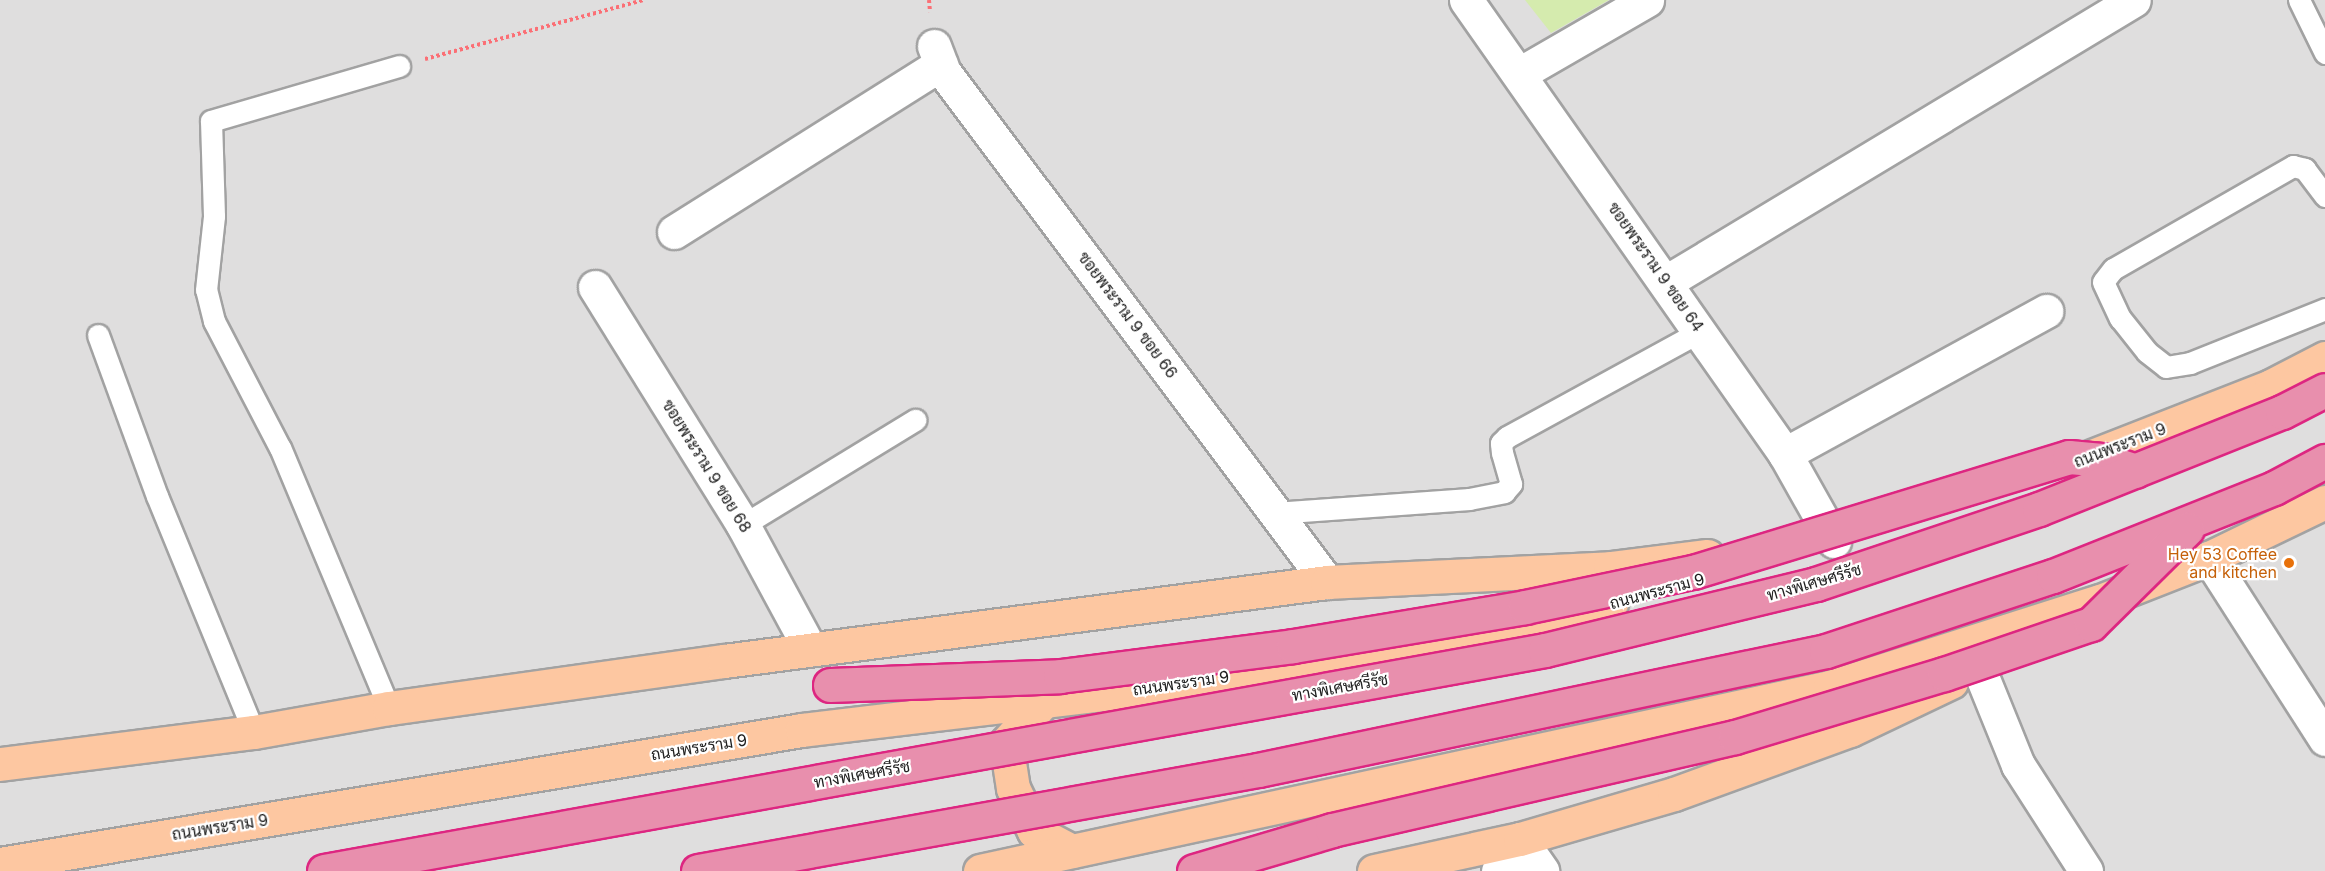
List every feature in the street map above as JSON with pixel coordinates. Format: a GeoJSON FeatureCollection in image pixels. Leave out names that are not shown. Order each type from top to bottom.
{"type":"FeatureCollection","features":[{"type":"Feature","properties":{"kind":"highway","name":"ทางพิเศษศรีรัช"},"geometry":{"type":"LineString","coordinates":[[324,871],[1545,650],[1816,584],[2039,509],[2282,412],[2325,390]]}},
{"type":"Feature","properties":{"kind":"highway"},"geometry":{"type":"LineString","coordinates":[[830,685],[1060,676],[1293,646],[1525,607],[1693,572],[2069,457],[2102,460],[2135,471]]}},
{"type":"Feature","properties":{"kind":"highway"},"geometry":{"type":"LineString","coordinates":[[698,871],[1258,770],[1826,651],[2053,576],[2274,488],[2325,461]]}},
{"type":"Feature","properties":{"kind":"highway"},"geometry":{"type":"LineString","coordinates":[[1194,871],[1332,830],[1735,736],[1944,674],[2091,624],[2197,519]]}},
{"type":"Feature","properties":{"kind":"main road","name":"ถนนพระราม 9"},"geometry":{"type":"LineString","coordinates":[[0,864],[802,730],[1182,685],[1535,624],[1840,541],[2029,481],[2271,386],[2325,357]]}},
{"type":"Feature","properties":{"kind":"main road"},"geometry":{"type":"LineString","coordinates":[[980,871],[1830,687],[2100,601],[2209,558],[2325,502]]}},
{"type":"Feature","properties":{"kind":"main road"},"geometry":{"type":"LineString","coordinates":[[0,764],[254,732],[389,708],[810,650],[1327,582],[1610,568],[1840,541]]}},
{"type":"Feature","properties":{"kind":"main road"},"geometry":{"type":"LineString","coordinates":[[1374,871],[1530,854],[1674,794],[1850,730],[1979,669],[2100,601]]}},
{"type":"Feature","properties":{"kind":"main road"},"geometry":{"type":"LineString","coordinates":[[1044,701],[1006,743],[1013,788],[1034,831],[1072,851]]}},
{"type":"Feature","properties":{"kind":"main road"},"geometry":{"type":"LineString","coordinates":[[1013,871],[1072,851]]}},
{"type":"Feature","properties":{"kind":"street","name":"ซอยพระราม 9 ซอย 64"},"geometry":{"type":"LineString","coordinates":[[1466,0],[1701,331],[1785,454],[1840,541]]}},
{"type":"Feature","properties":{"kind":"street"},"geometry":{"type":"LineString","coordinates":[[1519,74],[1647,0]]}},
{"type":"Feature","properties":{"kind":"street"},"geometry":{"type":"LineString","coordinates":[[1666,282],[2134,0]]}},
{"type":"Feature","properties":{"kind":"street","name":"ซอยพระราม 9 ซอย 66"},"geometry":{"type":"LineString","coordinates":[[674,232],[938,55],[1327,582]]}},
{"type":"Feature","properties":{"kind":"street","name":"ซอยพระราม 9 ซอย 68"},"geometry":{"type":"LineString","coordinates":[[595,287],[744,525],[810,650]]}},
{"type":"Feature","properties":{"kind":"street"},"geometry":{"type":"LineString","coordinates":[[1785,454],[2046,311]]}},
{"type":"Feature","properties":{"kind":"street"},"geometry":{"type":"LineString","coordinates":[[2209,558],[2325,739]]}},
{"type":"Feature","properties":{"kind":"street"},"geometry":{"type":"LineString","coordinates":[[1979,669],[2018,765],[2086,871]]}},
{"type":"Feature","properties":{"kind":"street"},"geometry":{"type":"LineString","coordinates":[[1498,871],[1530,854]]}},
{"type":"Feature","properties":{"kind":"lane"},"geometry":{"type":"LineString","coordinates":[[2299,0],[2325,53]]}},
{"type":"Feature","properties":{"kind":"lane"},"geometry":{"type":"LineString","coordinates":[[389,708],[280,448],[214,321],[206,279],[214,216],[211,121],[399,66]]}},
{"type":"Feature","properties":{"kind":"lane"},"geometry":{"type":"LineString","coordinates":[[2325,196],[2305,169],[2293,166],[2113,269],[2103,282],[2120,318],[2146,352],[2166,367],[2190,363],[2325,309]]}},
{"type":"Feature","properties":{"kind":"lane"},"geometry":{"type":"LineString","coordinates":[[1274,513],[1469,499],[1504,492],[1511,484],[1501,443],[1507,437],[1701,331]]}},
{"type":"Feature","properties":{"kind":"lane"},"geometry":{"type":"LineString","coordinates":[[98,335],[157,496],[254,732]]}},
{"type":"Feature","properties":{"kind":"lane"},"geometry":{"type":"LineString","coordinates":[[744,525],[915,420]]}},
{"type":"Feature","properties":{"kind":"path"},"geometry":{"type":"LineString","coordinates":[[399,66],[644,0]]}},
{"type":"Feature","properties":{"kind":"shaded area"},"geometry":{"type":"Polygon","coordinates":[[[0,0],[2325,0],[2325,871],[0,871],[0,0]]]}},
{"type":"Feature","properties":{"kind":"green space"},"geometry":{"type":"Polygon","coordinates":[[[1525,0],[1609,0],[1551,33],[1525,0]]]}},
{"type":"Feature","properties":{"kind":"place","name":"Hey 53 Coffee and kitchen"},"geometry":{"type":"Point","coordinates":[2289,563]}}]}
